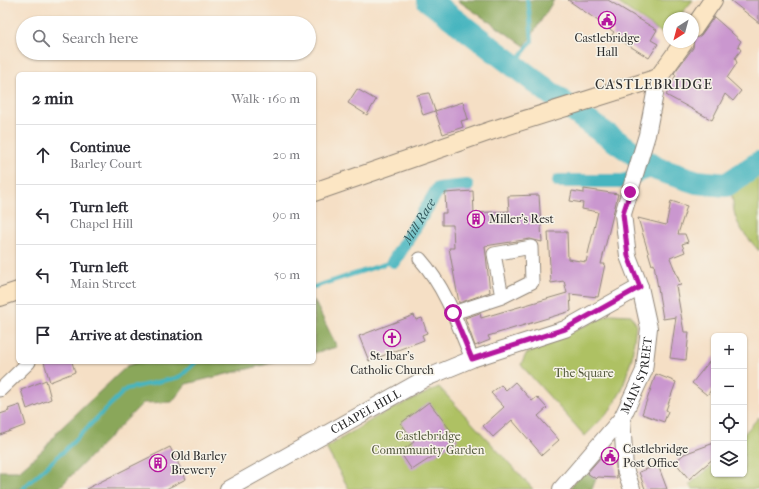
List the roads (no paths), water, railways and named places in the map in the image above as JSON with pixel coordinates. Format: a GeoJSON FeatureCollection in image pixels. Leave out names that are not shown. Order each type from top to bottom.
{"type":"FeatureCollection","features":[{"type":"Feature","properties":{"kind":"main road"},"geometry":{"type":"LineString","coordinates":[[699,20],[713,0]]}},
{"type":"Feature","properties":{"kind":"main road"},"geometry":{"type":"LineString","coordinates":[[316,191],[551,111],[658,78],[680,48]]}},
{"type":"Feature","properties":{"kind":"main road"},"geometry":{"type":"LineString","coordinates":[[0,297],[16,292]]}},
{"type":"Feature","properties":{"kind":"street","name":"MAIN STREET"},"geometry":{"type":"LineString","coordinates":[[632,489],[625,470],[622,418],[644,371],[649,328],[640,287],[628,256],[623,214],[647,135],[658,78]]}},
{"type":"Feature","properties":{"kind":"street"},"geometry":{"type":"LineString","coordinates":[[420,258],[432,272],[453,313],[472,359]]}},
{"type":"Feature","properties":{"kind":"street","name":"CHAPEL HILL"},"geometry":{"type":"LineString","coordinates":[[228,489],[426,378],[472,359],[565,329],[640,287]]}},
{"type":"Feature","properties":{"kind":"street"},"geometry":{"type":"LineString","coordinates":[[453,313],[502,297]]}},
{"type":"Feature","properties":{"kind":"street"},"geometry":{"type":"LineString","coordinates":[[0,390],[27,364]]}},
{"type":"Feature","properties":{"kind":"street"},"geometry":{"type":"LineString","coordinates":[[561,489],[622,418]]}},
{"type":"Feature","properties":{"kind":"waterway"},"geometry":{"type":"LineString","coordinates":[[428,0],[591,124],[657,169],[697,182],[726,185],[759,163]]}},
{"type":"Feature","properties":{"kind":"waterway"},"geometry":{"type":"LineString","coordinates":[[513,66],[532,41],[527,0]]}},
{"type":"Feature","properties":{"kind":"waterway"},"geometry":{"type":"LineString","coordinates":[[559,181],[623,181],[657,169]]}},
{"type":"Feature","properties":{"kind":"waterway","name":"Mill Race"},"geometry":{"type":"LineString","coordinates":[[394,261],[438,189],[467,186]]}},
{"type":"Feature","properties":{"kind":"waterway"},"geometry":{"type":"LineString","coordinates":[[316,286],[394,261]]}},
{"type":"Feature","properties":{"kind":"waterway"},"geometry":{"type":"LineString","coordinates":[[22,489],[66,449],[126,389],[180,377],[194,364]]}},
{"type":"Feature","properties":{"kind":"place","name":"Castlebridge Hall"},"geometry":{"type":"Point","coordinates":[607,20]}},
{"type":"Feature","properties":{"kind":"place","name":"Miller's Rest"},"geometry":{"type":"Point","coordinates":[476,219]}},
{"type":"Feature","properties":{"kind":"place","name":"St. Ibar's Catholic Church"},"geometry":{"type":"Point","coordinates":[392,338]}},
{"type":"Feature","properties":{"kind":"place","name":"Castlebridge Post Office"},"geometry":{"type":"Point","coordinates":[610,456]}},
{"type":"Feature","properties":{"kind":"place","name":"Old Barley Brewery"},"geometry":{"type":"Point","coordinates":[158,463]}},
{"type":"Feature","properties":{"kind":"district","name":"CASTLEBRIDGE"},"geometry":{"type":"Point","coordinates":[654,84]}},
{"type":"Feature","properties":{"kind":"park label","name":"The Square"},"geometry":{"type":"Point","coordinates":[584,373]}},
{"type":"Feature","properties":{"kind":"park label","name":"Castlebridge Commmunity Garden"},"geometry":{"type":"Point","coordinates":[428,443]}}]}
